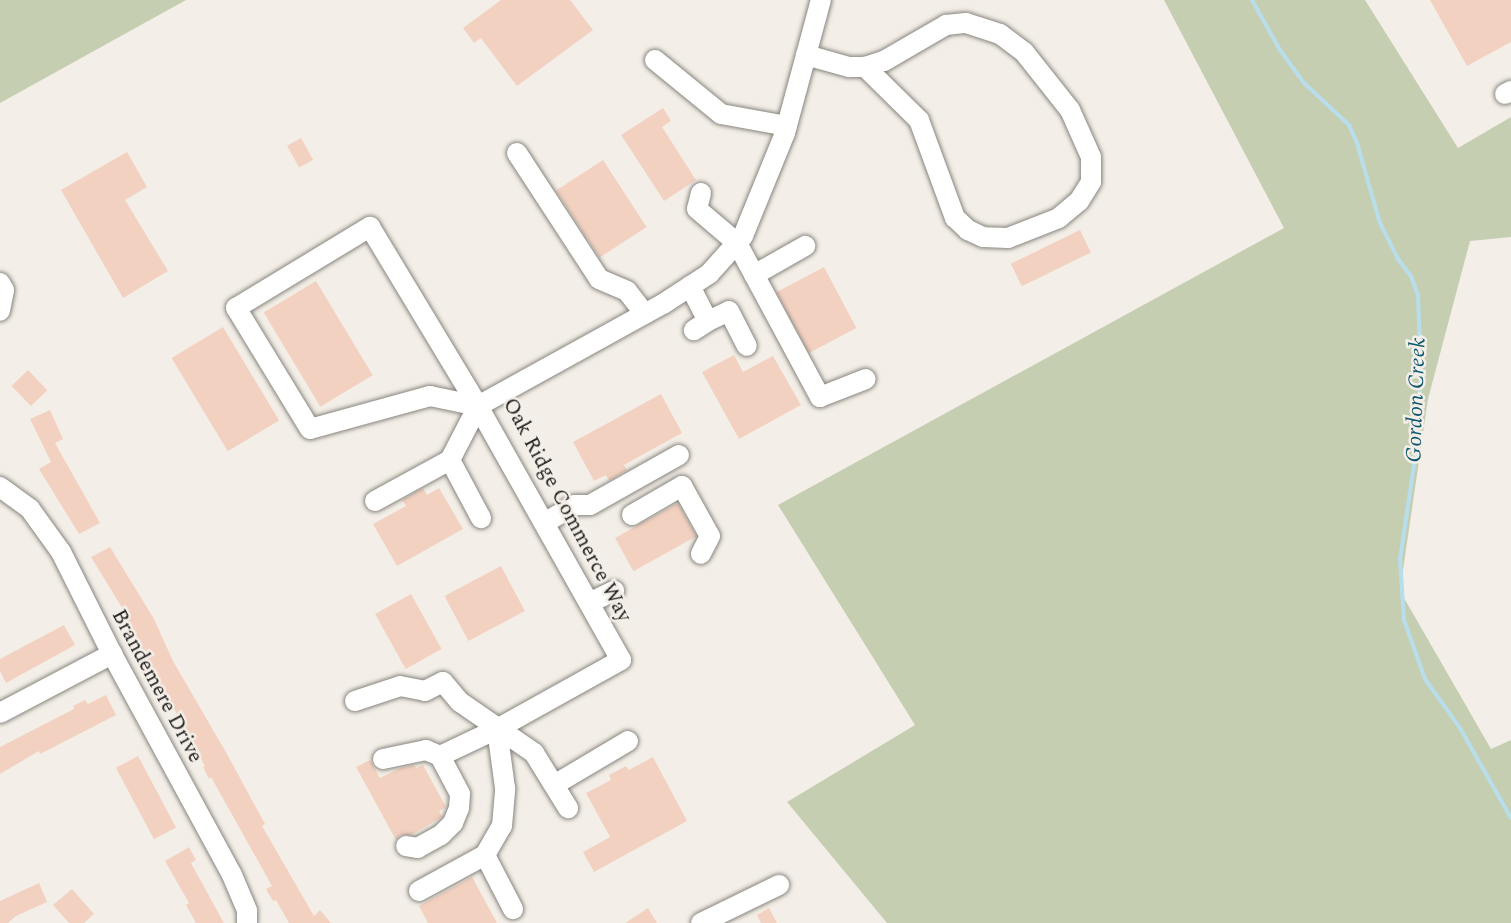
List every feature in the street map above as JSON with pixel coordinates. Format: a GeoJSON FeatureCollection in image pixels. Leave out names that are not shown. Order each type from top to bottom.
{"type":"FeatureCollection","features":[{"type":"Feature","properties":{"kind":"street","name":"Oak Ridge Commerce Way"},"geometry":{"type":"LineString","coordinates":[[497,729],[621,660],[478,406],[645,314],[709,274],[743,236],[787,126],[821,0]]}},
{"type":"Feature","properties":{"kind":"street"},"geometry":{"type":"LineString","coordinates":[[806,55],[849,67],[865,67],[884,61],[946,25],[966,23],[1000,34],[1024,52],[1070,110],[1091,157],[1091,182],[1079,201],[1059,218],[1008,238],[983,237],[968,230],[955,218],[919,120],[865,67]]}},
{"type":"Feature","properties":{"kind":"street"},"geometry":{"type":"LineString","coordinates":[[655,60],[721,114],[787,126]]}},
{"type":"Feature","properties":{"kind":"street"},"geometry":{"type":"LineString","coordinates":[[518,153],[599,279],[627,291],[645,314]]}},
{"type":"Feature","properties":{"kind":"street"},"geometry":{"type":"LineString","coordinates":[[701,193],[697,209],[737,243],[820,397],[866,379]]}},
{"type":"Feature","properties":{"kind":"street"},"geometry":{"type":"LineString","coordinates":[[370,226],[478,406],[430,396],[310,429],[236,308],[370,226]]}},
{"type":"Feature","properties":{"kind":"street"},"geometry":{"type":"LineString","coordinates":[[754,275],[805,246]]}},
{"type":"Feature","properties":{"kind":"street"},"geometry":{"type":"LineString","coordinates":[[0,283],[4,290],[0,312]]}},
{"type":"Feature","properties":{"kind":"street"},"geometry":{"type":"LineString","coordinates":[[690,286],[701,325],[729,311],[747,346]]}},
{"type":"Feature","properties":{"kind":"street"},"geometry":{"type":"LineString","coordinates":[[375,501],[450,460],[478,406]]}},
{"type":"Feature","properties":{"kind":"street"},"geometry":{"type":"LineString","coordinates":[[544,523],[574,505],[590,505],[679,455]]}},
{"type":"Feature","properties":{"kind":"street"},"geometry":{"type":"LineString","coordinates":[[450,460],[481,518]]}},
{"type":"Feature","properties":{"kind":"street"},"geometry":{"type":"LineString","coordinates":[[632,514],[682,486],[710,536],[701,554]]}},
{"type":"Feature","properties":{"kind":"street","name":"Brandemere Drive"},"geometry":{"type":"LineString","coordinates":[[0,487],[30,509],[61,552],[112,654],[232,875],[247,911],[247,923]]}},
{"type":"Feature","properties":{"kind":"street"},"geometry":{"type":"LineString","coordinates":[[589,603],[614,591]]}},
{"type":"Feature","properties":{"kind":"street"},"geometry":{"type":"LineString","coordinates":[[0,713],[112,654]]}},
{"type":"Feature","properties":{"kind":"street"},"geometry":{"type":"LineString","coordinates":[[355,701],[400,686],[425,691],[443,682],[460,702],[534,753],[568,808]]}},
{"type":"Feature","properties":{"kind":"street"},"geometry":{"type":"LineString","coordinates":[[440,756],[497,729]]}},
{"type":"Feature","properties":{"kind":"street"},"geometry":{"type":"LineString","coordinates":[[419,891],[485,855],[502,826],[505,788],[497,729]]}},
{"type":"Feature","properties":{"kind":"street"},"geometry":{"type":"LineString","coordinates":[[554,785],[628,741]]}},
{"type":"Feature","properties":{"kind":"street"},"geometry":{"type":"LineString","coordinates":[[383,759],[426,750],[440,756],[460,794],[459,808],[453,823],[441,835],[418,848],[406,846]]}},
{"type":"Feature","properties":{"kind":"street"},"geometry":{"type":"LineString","coordinates":[[485,855],[513,909]]}},
{"type":"Feature","properties":{"kind":"street"},"geometry":{"type":"LineString","coordinates":[[701,923],[779,885]]}},
{"type":"Feature","properties":{"kind":"green space"},"geometry":{"type":"Polygon","coordinates":[[[0,0],[186,0],[0,103],[0,0]]]}},
{"type":"Feature","properties":{"kind":"green space"},"geometry":{"type":"Polygon","coordinates":[[[1164,0],[1365,0],[1458,148],[1511,117],[1511,237],[1470,241],[1428,399],[1400,591],[1491,749],[1511,740],[1511,923],[887,923],[787,802],[915,725],[778,505],[1284,228],[1164,0]]]}},
{"type":"Feature","properties":{"kind":"building"},"geometry":{"type":"Polygon","coordinates":[[[501,0],[570,0],[593,30],[517,86],[481,38],[474,43],[463,28],[501,0]]]}},
{"type":"Feature","properties":{"kind":"building"},"geometry":{"type":"Polygon","coordinates":[[[1430,0],[1511,0],[1511,42],[1467,66],[1430,0]]]}},
{"type":"Feature","properties":{"kind":"building"},"geometry":{"type":"Polygon","coordinates":[[[663,108],[671,121],[662,127],[696,180],[664,201],[621,135],[663,108]]]}},
{"type":"Feature","properties":{"kind":"building"},"geometry":{"type":"Polygon","coordinates":[[[301,138],[313,160],[299,168],[287,146],[301,138]]]}},
{"type":"Feature","properties":{"kind":"building"},"geometry":{"type":"Polygon","coordinates":[[[127,152],[147,187],[125,200],[168,271],[123,298],[61,190],[127,152]]]}},
{"type":"Feature","properties":{"kind":"building"},"geometry":{"type":"Polygon","coordinates":[[[603,160],[647,227],[600,258],[556,190],[603,160]]]}},
{"type":"Feature","properties":{"kind":"building"},"geometry":{"type":"Polygon","coordinates":[[[1080,230],[1091,252],[1022,286],[1011,264],[1080,230]]]}},
{"type":"Feature","properties":{"kind":"building"},"geometry":{"type":"Polygon","coordinates":[[[824,267],[856,328],[809,353],[776,292],[824,267]]]}},
{"type":"Feature","properties":{"kind":"building"},"geometry":{"type":"Polygon","coordinates":[[[316,281],[373,375],[320,407],[264,312],[316,281]]]}},
{"type":"Feature","properties":{"kind":"building"},"geometry":{"type":"Polygon","coordinates":[[[223,327],[279,420],[228,451],[172,358],[223,327]]]}},
{"type":"Feature","properties":{"kind":"building"},"geometry":{"type":"Polygon","coordinates":[[[734,355],[743,372],[773,356],[801,405],[739,439],[702,372],[734,355]]]}},
{"type":"Feature","properties":{"kind":"building"},"geometry":{"type":"Polygon","coordinates":[[[28,370],[47,390],[31,406],[11,386],[28,370]]]}},
{"type":"Feature","properties":{"kind":"building"},"geometry":{"type":"Polygon","coordinates":[[[661,394],[682,433],[624,465],[627,470],[609,481],[606,475],[594,481],[573,442],[661,394]]]}},
{"type":"Feature","properties":{"kind":"building"},"geometry":{"type":"Polygon","coordinates":[[[50,410],[63,439],[55,443],[100,523],[79,534],[39,469],[51,462],[30,419],[50,410]]]}},
{"type":"Feature","properties":{"kind":"building"},"geometry":{"type":"Polygon","coordinates":[[[423,488],[427,495],[439,488],[463,529],[397,566],[373,524],[406,506],[402,500],[423,488]]]}},
{"type":"Feature","properties":{"kind":"building"},"geometry":{"type":"Polygon","coordinates":[[[678,503],[696,536],[633,571],[615,538],[678,503]]]}},
{"type":"Feature","properties":{"kind":"building"},"geometry":{"type":"Polygon","coordinates":[[[110,547],[154,619],[173,661],[227,754],[265,824],[262,826],[314,916],[320,910],[331,923],[289,923],[276,900],[273,901],[266,889],[272,886],[211,777],[209,779],[203,767],[205,766],[132,631],[129,633],[123,622],[129,619],[91,557],[110,547]]]}},
{"type":"Feature","properties":{"kind":"building"},"geometry":{"type":"Polygon","coordinates":[[[501,566],[525,611],[468,641],[444,596],[501,566]]]}},
{"type":"Feature","properties":{"kind":"building"},"geometry":{"type":"Polygon","coordinates":[[[411,594],[442,649],[406,669],[375,614],[411,594]]]}},
{"type":"Feature","properties":{"kind":"building"},"geometry":{"type":"Polygon","coordinates":[[[64,625],[75,645],[6,683],[0,671],[0,659],[64,625]]]}},
{"type":"Feature","properties":{"kind":"building"},"geometry":{"type":"Polygon","coordinates":[[[106,695],[116,715],[40,754],[39,751],[0,774],[0,747],[74,709],[73,706],[85,700],[88,704],[106,695]]]}},
{"type":"Feature","properties":{"kind":"building"},"geometry":{"type":"Polygon","coordinates":[[[138,756],[176,828],[154,839],[116,768],[138,756]]]}},
{"type":"Feature","properties":{"kind":"building"},"geometry":{"type":"Polygon","coordinates":[[[653,757],[687,821],[594,872],[583,852],[610,837],[586,793],[611,780],[609,775],[626,766],[629,770],[653,757]]]}},
{"type":"Feature","properties":{"kind":"building"},"geometry":{"type":"Polygon","coordinates":[[[370,760],[380,778],[400,768],[414,765],[416,768],[423,765],[446,807],[439,811],[442,817],[411,835],[401,835],[396,840],[356,767],[370,760]]]}},
{"type":"Feature","properties":{"kind":"building"},"geometry":{"type":"Polygon","coordinates":[[[189,847],[196,860],[191,863],[224,923],[196,923],[186,905],[189,903],[165,861],[189,847]]]}},
{"type":"Feature","properties":{"kind":"building"},"geometry":{"type":"Polygon","coordinates":[[[472,877],[497,923],[428,923],[419,906],[472,877]]]}},
{"type":"Feature","properties":{"kind":"building"},"geometry":{"type":"Polygon","coordinates":[[[39,883],[47,902],[16,916],[8,923],[0,923],[0,901],[39,883]]]}},
{"type":"Feature","properties":{"kind":"building"},"geometry":{"type":"Polygon","coordinates":[[[72,889],[94,914],[84,923],[69,923],[53,905],[72,889]]]}},
{"type":"Feature","properties":{"kind":"building"},"geometry":{"type":"Polygon","coordinates":[[[648,908],[657,923],[625,923],[648,908]]]}},
{"type":"Feature","properties":{"kind":"building"},"geometry":{"type":"Polygon","coordinates":[[[769,908],[777,923],[761,923],[757,915],[769,908]]]}},
{"type":"Feature","properties":{"kind":"waterway","name":"Gordon Creek"},"geometry":{"type":"LineString","coordinates":[[1252,0],[1280,50],[1304,83],[1349,125],[1357,143],[1380,223],[1398,259],[1411,276],[1418,295],[1421,376],[1415,458],[1400,559],[1404,620],[1425,679],[1460,728],[1511,818]]}}]}
